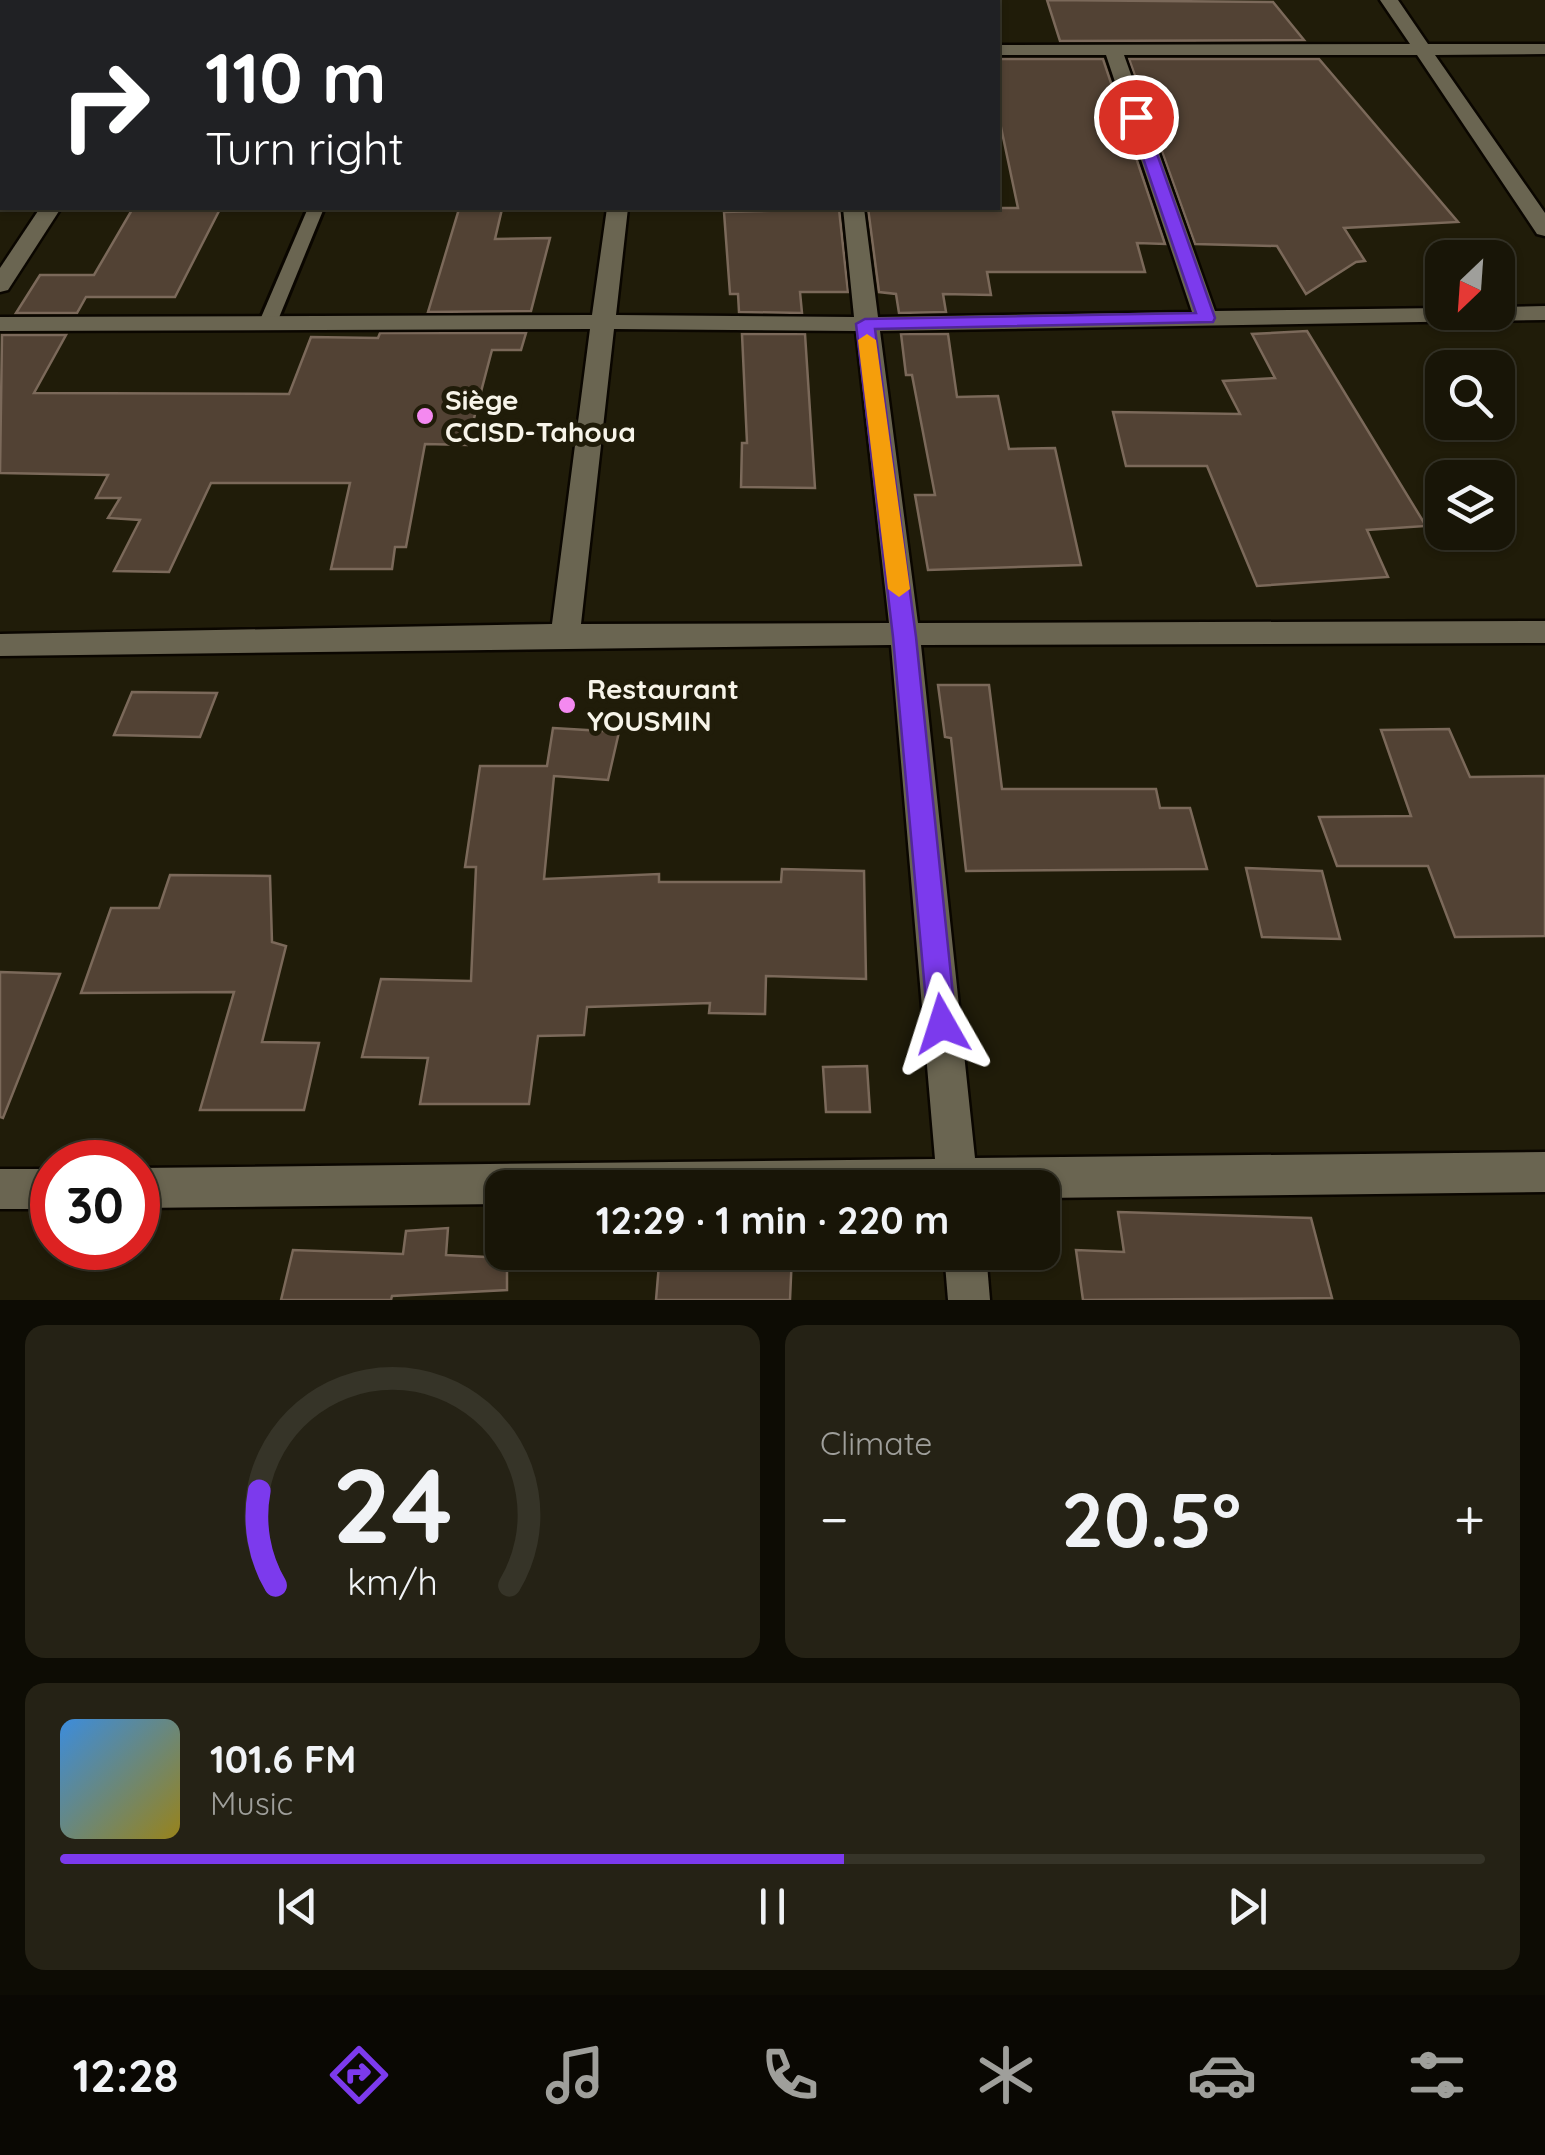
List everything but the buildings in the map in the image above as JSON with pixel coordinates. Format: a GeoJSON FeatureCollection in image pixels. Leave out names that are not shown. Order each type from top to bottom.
{"type":"FeatureCollection","features":[{"type":"Feature","properties":{"kind":"street"},"geometry":{"type":"LineString","coordinates":[[1389,0],[1545,229]]}},
{"type":"Feature","properties":{"kind":"street"},"geometry":{"type":"LineString","coordinates":[[1000,50],[1545,49]]}},
{"type":"Feature","properties":{"kind":"street"},"geometry":{"type":"LineString","coordinates":[[1113,50],[1206,318]]}},
{"type":"Feature","properties":{"kind":"street"},"geometry":{"type":"LineString","coordinates":[[0,285],[49,210]]}},
{"type":"Feature","properties":{"kind":"street"},"geometry":{"type":"LineString","coordinates":[[565,635],[617,210]]}},
{"type":"Feature","properties":{"kind":"street"},"geometry":{"type":"LineString","coordinates":[[853,210],[905,637],[957,1170]]}},
{"type":"Feature","properties":{"kind":"street"},"geometry":{"type":"LineString","coordinates":[[0,324],[269,320],[865,324],[1545,313]]}},
{"type":"Feature","properties":{"kind":"street"},"geometry":{"type":"LineString","coordinates":[[0,644],[565,635],[905,637],[1545,632]]}},
{"type":"Feature","properties":{"kind":"street"},"geometry":{"type":"LineString","coordinates":[[1060,1181],[1545,1172]]}},
{"type":"Feature","properties":{"kind":"street"},"geometry":{"type":"LineString","coordinates":[[160,1188],[485,1186]]}},
{"type":"Feature","properties":{"kind":"street"},"geometry":{"type":"LineString","coordinates":[[0,1189],[30,1188]]}},
{"type":"Feature","properties":{"kind":"street"},"geometry":{"type":"LineString","coordinates":[[966,1270],[969,1300]]}},
{"type":"Feature","properties":{"kind":"lane"},"geometry":{"type":"LineString","coordinates":[[269,320],[315,210]]}},
{"type":"Feature","properties":{"kind":"slow traffic"},"geometry":{"type":"LineString","coordinates":[[867,340],[899,589]]}},
{"type":"Feature","properties":{"kind":"place","name":"Siège CCISD-Tahoua"},"geometry":{"type":"Point","coordinates":[425,416]}},
{"type":"Feature","properties":{"kind":"place","name":"Restaurant YOUSMIN"},"geometry":{"type":"Point","coordinates":[567,705]}},
{"type":"Feature","properties":{"kind":"route"},"geometry":{"type":"LineString","coordinates":[[942,1024],[905,637],[865,324],[1206,318],[1136,117]]}}]}
